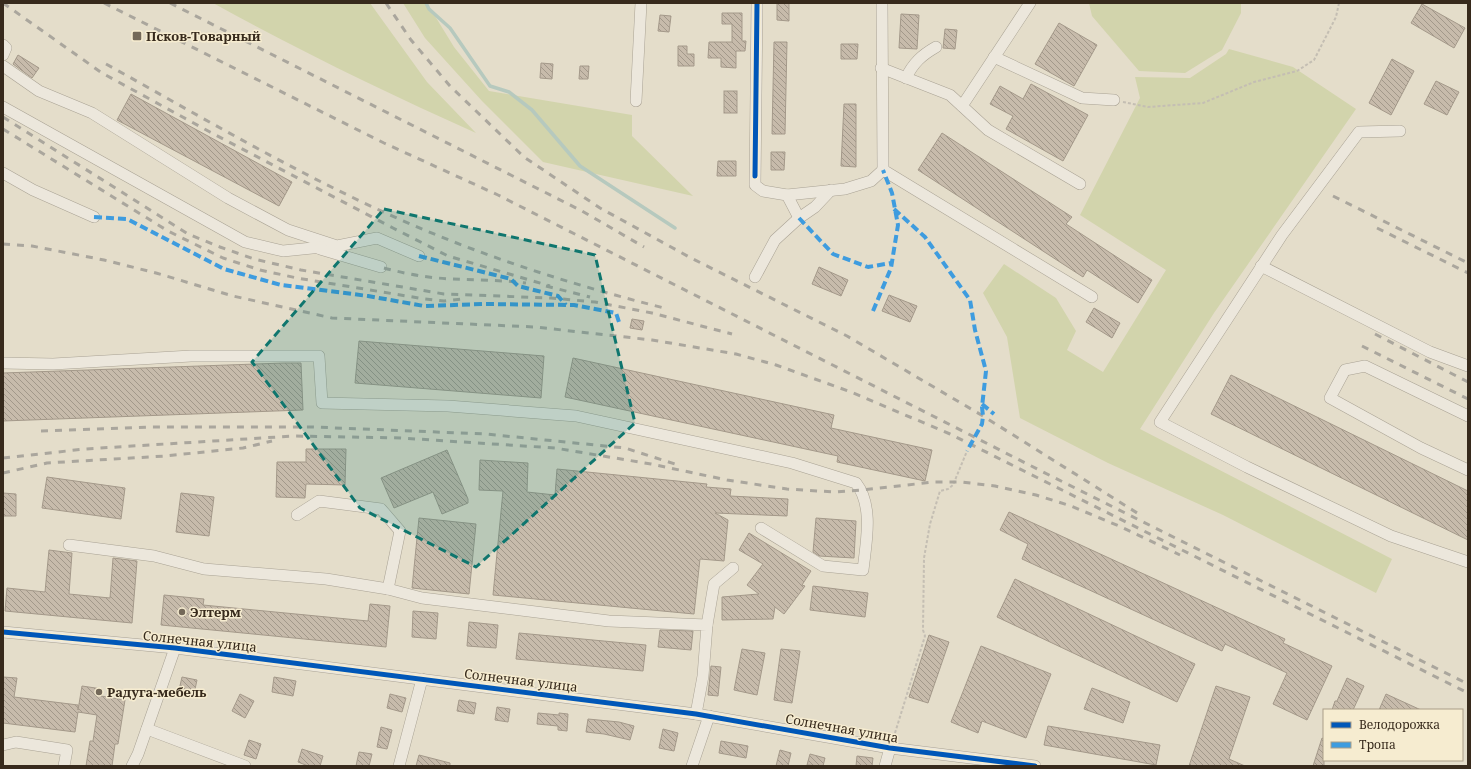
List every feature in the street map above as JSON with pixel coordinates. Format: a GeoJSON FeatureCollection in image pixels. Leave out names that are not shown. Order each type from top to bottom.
{"type":"FeatureCollection","features":[{"type":"Feature","properties":{"kind":"street"},"geometry":{"type":"LineString","coordinates":[[636,101],[641,3]]}},
{"type":"Feature","properties":{"kind":"street"},"geometry":{"type":"LineString","coordinates":[[757,3],[755,185],[762,191],[788,195],[845,189],[870,181],[883,170]]}},
{"type":"Feature","properties":{"kind":"street"},"geometry":{"type":"LineString","coordinates":[[882,3],[881,68],[883,170]]}},
{"type":"Feature","properties":{"kind":"street"},"geometry":{"type":"LineString","coordinates":[[962,106],[1030,3]]}},
{"type":"Feature","properties":{"kind":"street"},"geometry":{"type":"LineString","coordinates":[[3,45],[6,48],[3,56]]}},
{"type":"Feature","properties":{"kind":"street"},"geometry":{"type":"LineString","coordinates":[[906,78],[912,66],[936,47]]}},
{"type":"Feature","properties":{"kind":"street"},"geometry":{"type":"LineString","coordinates":[[994,57],[1082,98],[1114,100]]}},
{"type":"Feature","properties":{"kind":"street"},"geometry":{"type":"LineString","coordinates":[[3,66],[39,90],[92,113],[228,198],[288,230],[337,246]]}},
{"type":"Feature","properties":{"kind":"street"},"geometry":{"type":"LineString","coordinates":[[881,68],[950,95],[988,130],[1080,184]]}},
{"type":"Feature","properties":{"kind":"street"},"geometry":{"type":"LineString","coordinates":[[3,107],[246,242],[283,251],[337,246],[377,238],[419,256]]}},
{"type":"Feature","properties":{"kind":"street"},"geometry":{"type":"LineString","coordinates":[[1400,131],[1359,132],[1282,234],[1160,422],[1247,467],[1391,536],[1468,562]]}},
{"type":"Feature","properties":{"kind":"street"},"geometry":{"type":"LineString","coordinates":[[883,170],[1092,297]]}},
{"type":"Feature","properties":{"kind":"street"},"geometry":{"type":"LineString","coordinates":[[3,173],[33,190],[94,217]]}},
{"type":"Feature","properties":{"kind":"street"},"geometry":{"type":"LineString","coordinates":[[755,277],[775,240],[799,218],[815,207],[831,190]]}},
{"type":"Feature","properties":{"kind":"street"},"geometry":{"type":"LineString","coordinates":[[788,195],[799,218]]}},
{"type":"Feature","properties":{"kind":"street"},"geometry":{"type":"LineString","coordinates":[[316,248],[381,267]]}},
{"type":"Feature","properties":{"kind":"street"},"geometry":{"type":"LineString","coordinates":[[1261,266],[1430,352],[1468,366]]}},
{"type":"Feature","properties":{"kind":"street"},"geometry":{"type":"LineString","coordinates":[[3,362],[53,364],[191,356],[319,356],[322,403],[448,406],[576,416],[792,463],[856,483],[862,490],[869,524],[863,570],[823,566],[761,528]]}},
{"type":"Feature","properties":{"kind":"street"},"geometry":{"type":"LineString","coordinates":[[1468,416],[1365,366],[1344,370],[1330,398],[1421,448],[1468,470]]}},
{"type":"Feature","properties":{"kind":"street"},"geometry":{"type":"LineString","coordinates":[[297,515],[319,501],[381,509],[400,531],[388,590]]}},
{"type":"Feature","properties":{"kind":"street"},"geometry":{"type":"LineString","coordinates":[[69,545],[154,556],[204,569],[326,579],[388,590],[422,598],[609,621],[707,625]]}},
{"type":"Feature","properties":{"kind":"street"},"geometry":{"type":"LineString","coordinates":[[696,714],[703,676],[707,625],[714,584],[733,568]]}},
{"type":"Feature","properties":{"kind":"street","name":"Солнечная улица"},"geometry":{"type":"LineString","coordinates":[[3,632],[175,648],[696,714],[890,748],[1035,766]]}},
{"type":"Feature","properties":{"kind":"street"},"geometry":{"type":"LineString","coordinates":[[132,766],[147,729],[175,648]]}},
{"type":"Feature","properties":{"kind":"street"},"geometry":{"type":"LineString","coordinates":[[399,766],[422,679]]}},
{"type":"Feature","properties":{"kind":"street"},"geometry":{"type":"LineString","coordinates":[[692,766],[709,716]]}},
{"type":"Feature","properties":{"kind":"street"},"geometry":{"type":"LineString","coordinates":[[147,729],[244,766]]}},
{"type":"Feature","properties":{"kind":"street"},"geometry":{"type":"LineString","coordinates":[[3,745],[16,742],[67,750],[64,766]]}},
{"type":"Feature","properties":{"kind":"street"},"geometry":{"type":"LineString","coordinates":[[885,766],[890,748]]}},
{"type":"Feature","properties":{"kind":"path"},"geometry":{"type":"LineString","coordinates":[[1114,100],[1148,107],[1203,103],[1254,82],[1297,71],[1314,60],[1336,16],[1339,3]]}},
{"type":"Feature","properties":{"kind":"path"},"geometry":{"type":"LineString","coordinates":[[895,733],[925,636],[923,630],[924,558],[930,524],[940,491],[948,489],[954,485],[967,451]]}},
{"type":"Feature","properties":{"kind":"highlighted area"},"geometry":{"type":"Polygon","coordinates":[[[384,209],[595,255],[635,423],[476,567],[360,508],[252,362],[384,209]]]}},
{"type":"Feature","properties":{"kind":"green space"},"geometry":{"type":"Polygon","coordinates":[[[213,3],[370,3],[427,82],[476,133],[343,71],[277,38],[213,3]]]}},
{"type":"Feature","properties":{"kind":"green space"},"geometry":{"type":"Polygon","coordinates":[[[403,3],[427,3],[454,47],[489,91],[632,115],[632,136],[693,196],[543,162],[482,101],[425,38],[403,3]]]}},
{"type":"Feature","properties":{"kind":"green space"},"geometry":{"type":"Polygon","coordinates":[[[1089,3],[1241,3],[1241,13],[1222,50],[1185,73],[1139,71],[1092,16],[1089,3]]]}},
{"type":"Feature","properties":{"kind":"green space"},"geometry":{"type":"Polygon","coordinates":[[[1229,49],[1293,67],[1356,109],[1214,313],[1140,429],[1392,559],[1376,593],[1223,515],[1108,463],[1020,418],[1007,337],[983,293],[1004,264],[1056,298],[1076,331],[1067,350],[1103,372],[1166,270],[1080,215],[1140,98],[1135,77],[1190,78],[1226,54],[1229,49]]]}},
{"type":"Feature","properties":{"kind":"building"},"geometry":{"type":"Polygon","coordinates":[[[777,3],[789,3],[789,21],[777,20],[777,3]]]}},
{"type":"Feature","properties":{"kind":"building"},"geometry":{"type":"Polygon","coordinates":[[[1422,4],[1465,28],[1454,48],[1411,23],[1422,4]]]}},
{"type":"Feature","properties":{"kind":"building"},"geometry":{"type":"Polygon","coordinates":[[[722,13],[742,13],[742,41],[746,41],[745,51],[736,51],[736,68],[721,67],[721,58],[708,58],[709,42],[732,42],[732,24],[722,24],[722,13]]]}},
{"type":"Feature","properties":{"kind":"building"},"geometry":{"type":"Polygon","coordinates":[[[901,14],[919,15],[917,49],[899,48],[901,14]]]}},
{"type":"Feature","properties":{"kind":"building"},"geometry":{"type":"Polygon","coordinates":[[[660,15],[671,16],[669,32],[658,31],[660,15]]]}},
{"type":"Feature","properties":{"kind":"building"},"geometry":{"type":"Polygon","coordinates":[[[1059,23],[1097,45],[1074,86],[1035,64],[1059,23]]]}},
{"type":"Feature","properties":{"kind":"building"},"geometry":{"type":"Polygon","coordinates":[[[945,29],[957,30],[955,49],[943,48],[945,29]]]}},
{"type":"Feature","properties":{"kind":"building"},"geometry":{"type":"Polygon","coordinates":[[[774,42],[787,42],[785,134],[772,134],[774,42]]]}},
{"type":"Feature","properties":{"kind":"building"},"geometry":{"type":"Polygon","coordinates":[[[841,44],[858,44],[857,59],[841,59],[841,44]]]}},
{"type":"Feature","properties":{"kind":"building"},"geometry":{"type":"Polygon","coordinates":[[[678,46],[687,46],[687,54],[694,54],[694,66],[678,66],[678,46]]]}},
{"type":"Feature","properties":{"kind":"building"},"geometry":{"type":"Polygon","coordinates":[[[18,55],[39,68],[32,78],[13,64],[18,55]]]}},
{"type":"Feature","properties":{"kind":"building"},"geometry":{"type":"Polygon","coordinates":[[[1392,59],[1414,71],[1391,115],[1369,103],[1392,59]]]}},
{"type":"Feature","properties":{"kind":"building"},"geometry":{"type":"Polygon","coordinates":[[[541,63],[553,64],[552,79],[540,78],[541,63]]]}},
{"type":"Feature","properties":{"kind":"building"},"geometry":{"type":"Polygon","coordinates":[[[580,66],[589,66],[588,79],[579,79],[580,66]]]}},
{"type":"Feature","properties":{"kind":"building"},"geometry":{"type":"Polygon","coordinates":[[[1436,81],[1459,92],[1447,115],[1424,104],[1436,81]]]}},
{"type":"Feature","properties":{"kind":"building"},"geometry":{"type":"Polygon","coordinates":[[[1031,84],[1088,115],[1063,161],[1006,129],[1013,116],[990,104],[1000,86],[1023,99],[1031,84]]]}},
{"type":"Feature","properties":{"kind":"building"},"geometry":{"type":"Polygon","coordinates":[[[724,91],[737,91],[737,113],[724,113],[724,91]]]}},
{"type":"Feature","properties":{"kind":"building"},"geometry":{"type":"Polygon","coordinates":[[[131,94],[292,182],[279,206],[117,120],[131,94]]]}},
{"type":"Feature","properties":{"kind":"building"},"geometry":{"type":"Polygon","coordinates":[[[844,104],[856,104],[856,167],[841,166],[844,104]]]}},
{"type":"Feature","properties":{"kind":"building"},"geometry":{"type":"Polygon","coordinates":[[[942,133],[1072,217],[1066,224],[1152,280],[1138,303],[1087,270],[1083,277],[918,170],[942,133]]]}},
{"type":"Feature","properties":{"kind":"building"},"geometry":{"type":"Polygon","coordinates":[[[771,152],[785,152],[784,170],[771,170],[771,152]]]}},
{"type":"Feature","properties":{"kind":"building"},"geometry":{"type":"Polygon","coordinates":[[[718,161],[736,161],[736,176],[717,176],[718,161]]]}},
{"type":"Feature","properties":{"kind":"building"},"geometry":{"type":"Polygon","coordinates":[[[819,267],[848,280],[841,296],[812,284],[819,267]]]}},
{"type":"Feature","properties":{"kind":"building"},"geometry":{"type":"Polygon","coordinates":[[[889,295],[917,306],[910,322],[882,311],[889,295]]]}},
{"type":"Feature","properties":{"kind":"building"},"geometry":{"type":"Polygon","coordinates":[[[1094,308],[1120,323],[1112,338],[1086,322],[1094,308]]]}},
{"type":"Feature","properties":{"kind":"building"},"geometry":{"type":"Polygon","coordinates":[[[632,319],[644,321],[642,330],[630,328],[632,319]]]}},
{"type":"Feature","properties":{"kind":"building"},"geometry":{"type":"Polygon","coordinates":[[[359,341],[544,356],[541,398],[355,383],[359,341]]]}},
{"type":"Feature","properties":{"kind":"building"},"geometry":{"type":"Polygon","coordinates":[[[573,358],[834,415],[831,428],[932,450],[925,481],[837,462],[838,456],[565,397],[573,358]]]}},
{"type":"Feature","properties":{"kind":"building"},"geometry":{"type":"Polygon","coordinates":[[[301,363],[303,410],[3,421],[3,373],[301,363]]]}},
{"type":"Feature","properties":{"kind":"building"},"geometry":{"type":"Polygon","coordinates":[[[1231,375],[1468,491],[1468,540],[1211,414],[1231,375]]]}},
{"type":"Feature","properties":{"kind":"building"},"geometry":{"type":"Polygon","coordinates":[[[306,449],[346,449],[345,485],[306,484],[305,498],[276,497],[277,462],[306,462],[306,449]]]}},
{"type":"Feature","properties":{"kind":"building"},"geometry":{"type":"Polygon","coordinates":[[[447,450],[468,499],[468,503],[442,514],[433,492],[394,508],[381,478],[447,450]]]}},
{"type":"Feature","properties":{"kind":"building"},"geometry":{"type":"Polygon","coordinates":[[[480,460],[528,463],[527,492],[555,495],[557,469],[707,484],[706,487],[731,489],[730,496],[788,499],[787,516],[715,513],[728,520],[724,561],[700,559],[694,614],[493,595],[503,491],[479,490],[480,460]]]}},
{"type":"Feature","properties":{"kind":"building"},"geometry":{"type":"Polygon","coordinates":[[[47,477],[125,488],[121,519],[42,508],[47,477]]]}},
{"type":"Feature","properties":{"kind":"building"},"geometry":{"type":"Polygon","coordinates":[[[3,493],[16,494],[16,516],[3,516],[3,493]]]}},
{"type":"Feature","properties":{"kind":"building"},"geometry":{"type":"Polygon","coordinates":[[[181,493],[214,497],[209,536],[176,532],[181,493]]]}},
{"type":"Feature","properties":{"kind":"building"},"geometry":{"type":"Polygon","coordinates":[[[1009,512],[1285,639],[1283,643],[1332,666],[1307,720],[1273,704],[1287,673],[1225,644],[1222,651],[1022,559],[1028,544],[1000,530],[1009,512]]]}},
{"type":"Feature","properties":{"kind":"building"},"geometry":{"type":"Polygon","coordinates":[[[419,518],[476,524],[469,594],[412,588],[419,518]]]}},
{"type":"Feature","properties":{"kind":"building"},"geometry":{"type":"Polygon","coordinates":[[[816,518],[856,521],[854,558],[819,556],[813,552],[816,518]]]}},
{"type":"Feature","properties":{"kind":"building"},"geometry":{"type":"Polygon","coordinates":[[[749,533],[811,571],[802,585],[805,586],[784,614],[775,607],[773,619],[722,620],[722,597],[759,594],[747,585],[763,564],[739,550],[749,533]]]}},
{"type":"Feature","properties":{"kind":"building"},"geometry":{"type":"Polygon","coordinates":[[[49,550],[72,553],[69,594],[110,598],[113,558],[137,561],[132,623],[5,611],[7,588],[45,592],[49,550]]]}},
{"type":"Feature","properties":{"kind":"building"},"geometry":{"type":"Polygon","coordinates":[[[1015,579],[1195,664],[1177,702],[997,617],[1015,579]]]}},
{"type":"Feature","properties":{"kind":"building"},"geometry":{"type":"Polygon","coordinates":[[[813,586],[868,593],[865,617],[810,610],[813,586]]]}},
{"type":"Feature","properties":{"kind":"building"},"geometry":{"type":"Polygon","coordinates":[[[164,595],[204,599],[203,605],[368,621],[370,604],[390,606],[386,647],[161,625],[164,595]]]}},
{"type":"Feature","properties":{"kind":"building"},"geometry":{"type":"Polygon","coordinates":[[[413,611],[438,613],[436,639],[412,637],[413,611]]]}},
{"type":"Feature","properties":{"kind":"building"},"geometry":{"type":"Polygon","coordinates":[[[469,622],[498,625],[496,648],[467,646],[469,622]]]}},
{"type":"Feature","properties":{"kind":"building"},"geometry":{"type":"Polygon","coordinates":[[[660,630],[693,631],[691,650],[658,647],[660,630]]]}},
{"type":"Feature","properties":{"kind":"building"},"geometry":{"type":"Polygon","coordinates":[[[519,633],[646,645],[643,671],[516,659],[519,633]]]}},
{"type":"Feature","properties":{"kind":"building"},"geometry":{"type":"Polygon","coordinates":[[[929,635],[949,642],[928,703],[909,697],[929,635]]]}},
{"type":"Feature","properties":{"kind":"building"},"geometry":{"type":"Polygon","coordinates":[[[981,646],[1051,674],[1026,738],[982,721],[978,733],[951,722],[981,646]]]}},
{"type":"Feature","properties":{"kind":"building"},"geometry":{"type":"Polygon","coordinates":[[[742,649],[765,653],[757,695],[734,690],[742,649]]]}},
{"type":"Feature","properties":{"kind":"building"},"geometry":{"type":"Polygon","coordinates":[[[781,649],[800,651],[792,703],[774,700],[781,649]]]}},
{"type":"Feature","properties":{"kind":"building"},"geometry":{"type":"Polygon","coordinates":[[[711,666],[721,667],[718,696],[708,695],[711,666]]]}},
{"type":"Feature","properties":{"kind":"building"},"geometry":{"type":"Polygon","coordinates":[[[3,677],[17,678],[14,697],[78,705],[78,710],[82,686],[102,689],[101,696],[125,700],[118,744],[115,744],[112,766],[86,766],[90,741],[93,741],[97,715],[78,712],[75,732],[3,723],[3,677]]]}},
{"type":"Feature","properties":{"kind":"building"},"geometry":{"type":"Polygon","coordinates":[[[182,677],[197,680],[194,694],[179,690],[182,677]]]}},
{"type":"Feature","properties":{"kind":"building"},"geometry":{"type":"Polygon","coordinates":[[[274,677],[296,681],[293,696],[272,692],[274,677]]]}},
{"type":"Feature","properties":{"kind":"building"},"geometry":{"type":"Polygon","coordinates":[[[1347,678],[1364,686],[1353,709],[1332,709],[1335,701],[1337,701],[1347,678]]]}},
{"type":"Feature","properties":{"kind":"building"},"geometry":{"type":"Polygon","coordinates":[[[1216,686],[1250,697],[1229,759],[1245,766],[1189,766],[1216,686]]]}},
{"type":"Feature","properties":{"kind":"building"},"geometry":{"type":"Polygon","coordinates":[[[1092,688],[1130,702],[1123,723],[1084,709],[1092,688]]]}},
{"type":"Feature","properties":{"kind":"building"},"geometry":{"type":"Polygon","coordinates":[[[240,694],[254,701],[245,718],[232,711],[240,694]]]}},
{"type":"Feature","properties":{"kind":"building"},"geometry":{"type":"Polygon","coordinates":[[[390,694],[406,698],[402,712],[387,708],[390,694]]]}},
{"type":"Feature","properties":{"kind":"building"},"geometry":{"type":"Polygon","coordinates":[[[1386,694],[1419,709],[1379,709],[1386,694]]]}},
{"type":"Feature","properties":{"kind":"building"},"geometry":{"type":"Polygon","coordinates":[[[459,700],[476,703],[474,714],[457,711],[459,700]]]}},
{"type":"Feature","properties":{"kind":"building"},"geometry":{"type":"Polygon","coordinates":[[[497,707],[510,709],[508,722],[495,720],[497,707]]]}},
{"type":"Feature","properties":{"kind":"building"},"geometry":{"type":"Polygon","coordinates":[[[538,713],[559,715],[559,713],[568,714],[567,731],[558,730],[558,726],[537,724],[538,713]]]}},
{"type":"Feature","properties":{"kind":"building"},"geometry":{"type":"Polygon","coordinates":[[[588,719],[619,722],[634,726],[630,740],[604,734],[586,732],[588,719]]]}},
{"type":"Feature","properties":{"kind":"building"},"geometry":{"type":"Polygon","coordinates":[[[1048,726],[1160,745],[1156,765],[1044,745],[1048,726]]]}},
{"type":"Feature","properties":{"kind":"building"},"geometry":{"type":"Polygon","coordinates":[[[381,727],[392,730],[387,749],[377,747],[381,727]]]}},
{"type":"Feature","properties":{"kind":"building"},"geometry":{"type":"Polygon","coordinates":[[[663,729],[678,733],[674,751],[659,748],[663,729]]]}},
{"type":"Feature","properties":{"kind":"building"},"geometry":{"type":"Polygon","coordinates":[[[1322,738],[1324,766],[1313,766],[1322,738]]]}},
{"type":"Feature","properties":{"kind":"building"},"geometry":{"type":"Polygon","coordinates":[[[249,740],[261,744],[256,759],[244,755],[249,740]]]}},
{"type":"Feature","properties":{"kind":"building"},"geometry":{"type":"Polygon","coordinates":[[[721,741],[748,746],[746,758],[719,753],[721,741]]]}},
{"type":"Feature","properties":{"kind":"building"},"geometry":{"type":"Polygon","coordinates":[[[302,749],[323,756],[320,766],[308,766],[298,762],[302,749]]]}},
{"type":"Feature","properties":{"kind":"building"},"geometry":{"type":"Polygon","coordinates":[[[780,750],[791,753],[788,766],[776,766],[780,750]]]}},
{"type":"Feature","properties":{"kind":"building"},"geometry":{"type":"Polygon","coordinates":[[[359,752],[372,754],[369,766],[356,766],[359,752]]]}},
{"type":"Feature","properties":{"kind":"building"},"geometry":{"type":"Polygon","coordinates":[[[810,754],[825,758],[823,766],[807,765],[810,754]]]}},
{"type":"Feature","properties":{"kind":"building"},"geometry":{"type":"Polygon","coordinates":[[[419,755],[450,763],[450,766],[416,766],[419,755]]]}},
{"type":"Feature","properties":{"kind":"building"},"geometry":{"type":"Polygon","coordinates":[[[857,756],[873,758],[872,766],[856,766],[857,756]]]}},
{"type":"Feature","properties":{"kind":"waterway"},"geometry":{"type":"LineString","coordinates":[[426,3],[429,9],[450,28],[490,86],[509,92],[532,110],[580,166],[675,228]]}},
{"type":"Feature","properties":{"kind":"railway"},"geometry":{"type":"LineString","coordinates":[[3,3],[102,73],[210,132],[393,228],[448,256],[550,286]]}},
{"type":"Feature","properties":{"kind":"railway"},"geometry":{"type":"LineString","coordinates":[[104,3],[384,143],[498,195],[1053,477],[1468,684]]}},
{"type":"Feature","properties":{"kind":"railway"},"geometry":{"type":"LineString","coordinates":[[170,3],[582,211],[644,247]]}},
{"type":"Feature","properties":{"kind":"railway"},"geometry":{"type":"LineString","coordinates":[[386,3],[411,40],[450,86],[524,157],[600,208],[691,258],[847,336],[983,416],[1142,516]]}},
{"type":"Feature","properties":{"kind":"railway"},"geometry":{"type":"LineString","coordinates":[[106,64],[207,121],[308,175],[412,225],[482,253],[554,277],[664,308]]}},
{"type":"Feature","properties":{"kind":"railway"},"geometry":{"type":"LineString","coordinates":[[3,117],[188,234],[254,259],[301,270],[444,294],[551,298],[595,302],[652,313],[732,334]]}},
{"type":"Feature","properties":{"kind":"railway"},"geometry":{"type":"LineString","coordinates":[[3,129],[168,231],[223,258],[260,270],[297,278],[425,299],[444,301],[462,299]]}},
{"type":"Feature","properties":{"kind":"railway"},"geometry":{"type":"LineString","coordinates":[[1333,196],[1468,263]]}},
{"type":"Feature","properties":{"kind":"railway"},"geometry":{"type":"LineString","coordinates":[[1377,228],[1468,273]]}},
{"type":"Feature","properties":{"kind":"railway"},"geometry":{"type":"LineString","coordinates":[[3,244],[32,246],[104,260],[156,273],[233,296],[332,318],[535,327],[652,340],[736,354],[776,365],[851,392],[950,434],[1468,693]]}},
{"type":"Feature","properties":{"kind":"railway"},"geometry":{"type":"LineString","coordinates":[[384,268],[435,278],[526,283]]}},
{"type":"Feature","properties":{"kind":"railway"},"geometry":{"type":"LineString","coordinates":[[546,286],[590,297]]}},
{"type":"Feature","properties":{"kind":"railway"},"geometry":{"type":"LineString","coordinates":[[1375,334],[1468,382]]}},
{"type":"Feature","properties":{"kind":"railway"},"geometry":{"type":"LineString","coordinates":[[1362,346],[1468,399]]}},
{"type":"Feature","properties":{"kind":"railway"},"geometry":{"type":"LineString","coordinates":[[41,431],[151,427],[313,427],[486,434],[625,448],[681,466]]}},
{"type":"Feature","properties":{"kind":"railway"},"geometry":{"type":"LineString","coordinates":[[3,458],[85,449],[294,436],[401,438],[555,448],[651,464],[727,480],[787,489],[834,492],[934,482],[961,482],[995,486],[1036,495],[1071,506],[1119,526],[1180,555]]}},
{"type":"Feature","properties":{"kind":"railway"},"geometry":{"type":"LineString","coordinates":[[3,473],[47,463],[165,456],[243,448],[272,441]]}},
{"type":"Feature","properties":{"kind":"marked path"},"geometry":{"type":"LineString","coordinates":[[873,311],[891,268],[898,225],[892,193],[883,170]]}},
{"type":"Feature","properties":{"kind":"marked path"},"geometry":{"type":"LineString","coordinates":[[894,209],[925,237],[970,300],[975,330],[986,371],[982,407],[982,424],[967,451]]}},
{"type":"Feature","properties":{"kind":"marked path"},"geometry":{"type":"LineString","coordinates":[[94,217],[127,219],[224,269],[281,285],[368,296],[424,306],[484,304],[574,305],[616,313],[620,325]]}},
{"type":"Feature","properties":{"kind":"marked path"},"geometry":{"type":"LineString","coordinates":[[799,218],[833,254],[868,267],[891,263]]}},
{"type":"Feature","properties":{"kind":"marked path"},"geometry":{"type":"LineString","coordinates":[[419,256],[511,279],[518,286],[558,296],[566,305]]}},
{"type":"Feature","properties":{"kind":"marked path"},"geometry":{"type":"LineString","coordinates":[[982,404],[994,414]]}},
{"type":"Feature","properties":{"kind":"cycle path"},"geometry":{"type":"LineString","coordinates":[[755,176],[757,3]]}},
{"type":"Feature","properties":{"kind":"cycle path"},"geometry":{"type":"LineString","coordinates":[[3,632],[175,648],[696,714],[890,748],[1035,766]]}},
{"type":"Feature","properties":{"kind":"place","name":"Псков-Товарный"},"geometry":{"type":"Point","coordinates":[137,36]}},
{"type":"Feature","properties":{"kind":"place","name":"Элтерм"},"geometry":{"type":"Point","coordinates":[182,612]}},
{"type":"Feature","properties":{"kind":"place","name":"Радуга-мебель"},"geometry":{"type":"Point","coordinates":[99,692]}}]}
